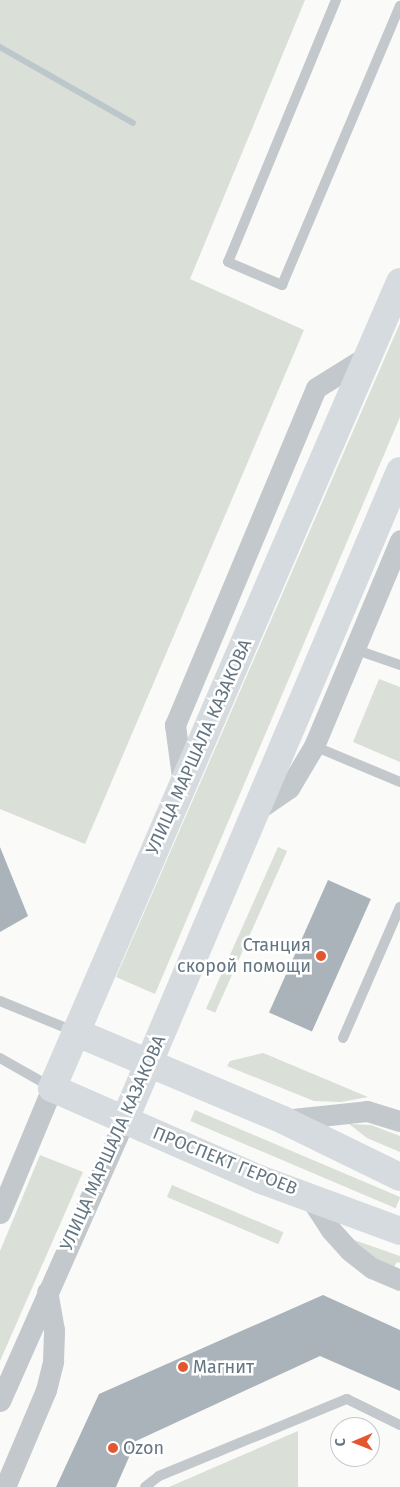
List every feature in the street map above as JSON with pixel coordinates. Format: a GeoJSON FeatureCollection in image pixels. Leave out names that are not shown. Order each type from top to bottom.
{"type":"FeatureCollection","features":[{"type":"Feature","properties":{"kind":"street","name":"УЛИЦА МАРШАЛА КАЗАКОВА"},"geometry":{"type":"LineString","coordinates":[[0,1213],[75,1032],[400,282]]}},
{"type":"Feature","properties":{"kind":"street","name":"УЛИЦА МАРШАЛА КАЗАКОВА"},"geometry":{"type":"LineString","coordinates":[[0,1401],[125,1120],[252,813],[400,471]]}},
{"type":"Feature","properties":{"kind":"street"},"geometry":{"type":"LineString","coordinates":[[252,813],[289,788],[314,746],[353,648],[400,540]]}},
{"type":"Feature","properties":{"kind":"street"},"geometry":{"type":"LineString","coordinates":[[75,1032],[150,1061],[283,1120],[400,1177]]}},
{"type":"Feature","properties":{"kind":"street","name":"ПРОСПЕКТ ГЕРОЕВ"},"geometry":{"type":"LineString","coordinates":[[52,1088],[259,1179],[310,1196],[400,1231]]}},
{"type":"Feature","properties":{"kind":"street"},"geometry":{"type":"LineString","coordinates":[[283,1120],[367,1111],[400,1121]]}},
{"type":"Feature","properties":{"kind":"street"},"geometry":{"type":"LineString","coordinates":[[310,1196],[332,1230],[350,1251],[372,1268],[400,1280]]}},
{"type":"Feature","properties":{"kind":"street"},"geometry":{"type":"LineString","coordinates":[[5,1487],[46,1390],[53,1361],[54,1330],[47,1292]]}},
{"type":"Feature","properties":{"kind":"lane"},"geometry":{"type":"LineString","coordinates":[[336,0],[228,262],[282,285],[400,6]]}},
{"type":"Feature","properties":{"kind":"lane"},"geometry":{"type":"LineString","coordinates":[[353,648],[400,665]]}},
{"type":"Feature","properties":{"kind":"lane"},"geometry":{"type":"LineString","coordinates":[[314,746],[400,782]]}},
{"type":"Feature","properties":{"kind":"lane"},"geometry":{"type":"LineString","coordinates":[[344,1038],[400,906]]}},
{"type":"Feature","properties":{"kind":"lane"},"geometry":{"type":"LineString","coordinates":[[0,1001],[75,1032]]}},
{"type":"Feature","properties":{"kind":"lane"},"geometry":{"type":"LineString","coordinates":[[0,1058],[52,1088]]}},
{"type":"Feature","properties":{"kind":"lane"},"geometry":{"type":"LineString","coordinates":[[145,1487],[159,1476],[347,1399],[400,1425]]}},
{"type":"Feature","properties":{"kind":"shaded area"},"geometry":{"type":"Polygon","coordinates":[[[0,0],[305,0],[190,279],[304,330],[85,844],[0,809],[0,0]]]}},
{"type":"Feature","properties":{"kind":"shaded area"},"geometry":{"type":"Polygon","coordinates":[[[400,323],[400,417],[155,994],[116,977],[400,323]]]}},
{"type":"Feature","properties":{"kind":"shaded area"},"geometry":{"type":"Polygon","coordinates":[[[379,679],[400,687],[400,762],[353,742],[379,679]]]}},
{"type":"Feature","properties":{"kind":"shaded area"},"geometry":{"type":"Polygon","coordinates":[[[278,847],[287,851],[215,1013],[206,1009],[278,847]]]}},
{"type":"Feature","properties":{"kind":"shaded area"},"geometry":{"type":"Polygon","coordinates":[[[263,1053],[368,1097],[341,1102],[314,1101],[227,1066],[230,1061],[263,1053]]]}},
{"type":"Feature","properties":{"kind":"shaded area"},"geometry":{"type":"Polygon","coordinates":[[[195,1110],[400,1197],[396,1208],[190,1121],[195,1110]]]}},
{"type":"Feature","properties":{"kind":"shaded area"},"geometry":{"type":"Polygon","coordinates":[[[349,1124],[371,1125],[400,1136],[400,1152],[367,1138],[349,1124]]]}},
{"type":"Feature","properties":{"kind":"shaded area"},"geometry":{"type":"Polygon","coordinates":[[[40,1155],[83,1172],[0,1361],[0,1251],[40,1155]]]}},
{"type":"Feature","properties":{"kind":"shaded area"},"geometry":{"type":"Polygon","coordinates":[[[172,1185],[283,1232],[278,1244],[167,1197],[172,1185]]]}},
{"type":"Feature","properties":{"kind":"shaded area"},"geometry":{"type":"Polygon","coordinates":[[[351,1239],[400,1256],[400,1263],[397,1262],[393,1269],[375,1261],[351,1239]]]}},
{"type":"Feature","properties":{"kind":"shaded area"},"geometry":{"type":"Polygon","coordinates":[[[298,1431],[298,1487],[169,1487],[298,1431]]]}},
{"type":"Feature","properties":{"kind":"building"},"geometry":{"type":"Polygon","coordinates":[[[0,847],[28,916],[0,932],[0,847]]]}},
{"type":"Feature","properties":{"kind":"building","name":"Станция скорой помощи"},"geometry":{"type":"Polygon","coordinates":[[[328,880],[371,899],[312,1032],[269,1012],[328,880]]]}},
{"type":"Feature","properties":{"kind":"building"},"geometry":{"type":"Polygon","coordinates":[[[323,1295],[400,1330],[400,1391],[320,1356],[136,1441],[116,1487],[56,1487],[99,1394],[323,1295]]]}},
{"type":"Feature","properties":{"kind":"waterway"},"geometry":{"type":"LineString","coordinates":[[0,47],[133,123]]}},
{"type":"Feature","properties":{"kind":"place","name":"Станция скорой помощи"},"geometry":{"type":"Point","coordinates":[321,956]}},
{"type":"Feature","properties":{"kind":"place","name":"Магнит"},"geometry":{"type":"Point","coordinates":[183,1367]}},
{"type":"Feature","properties":{"kind":"place","name":"Ozon"},"geometry":{"type":"Point","coordinates":[113,1448]}}]}
